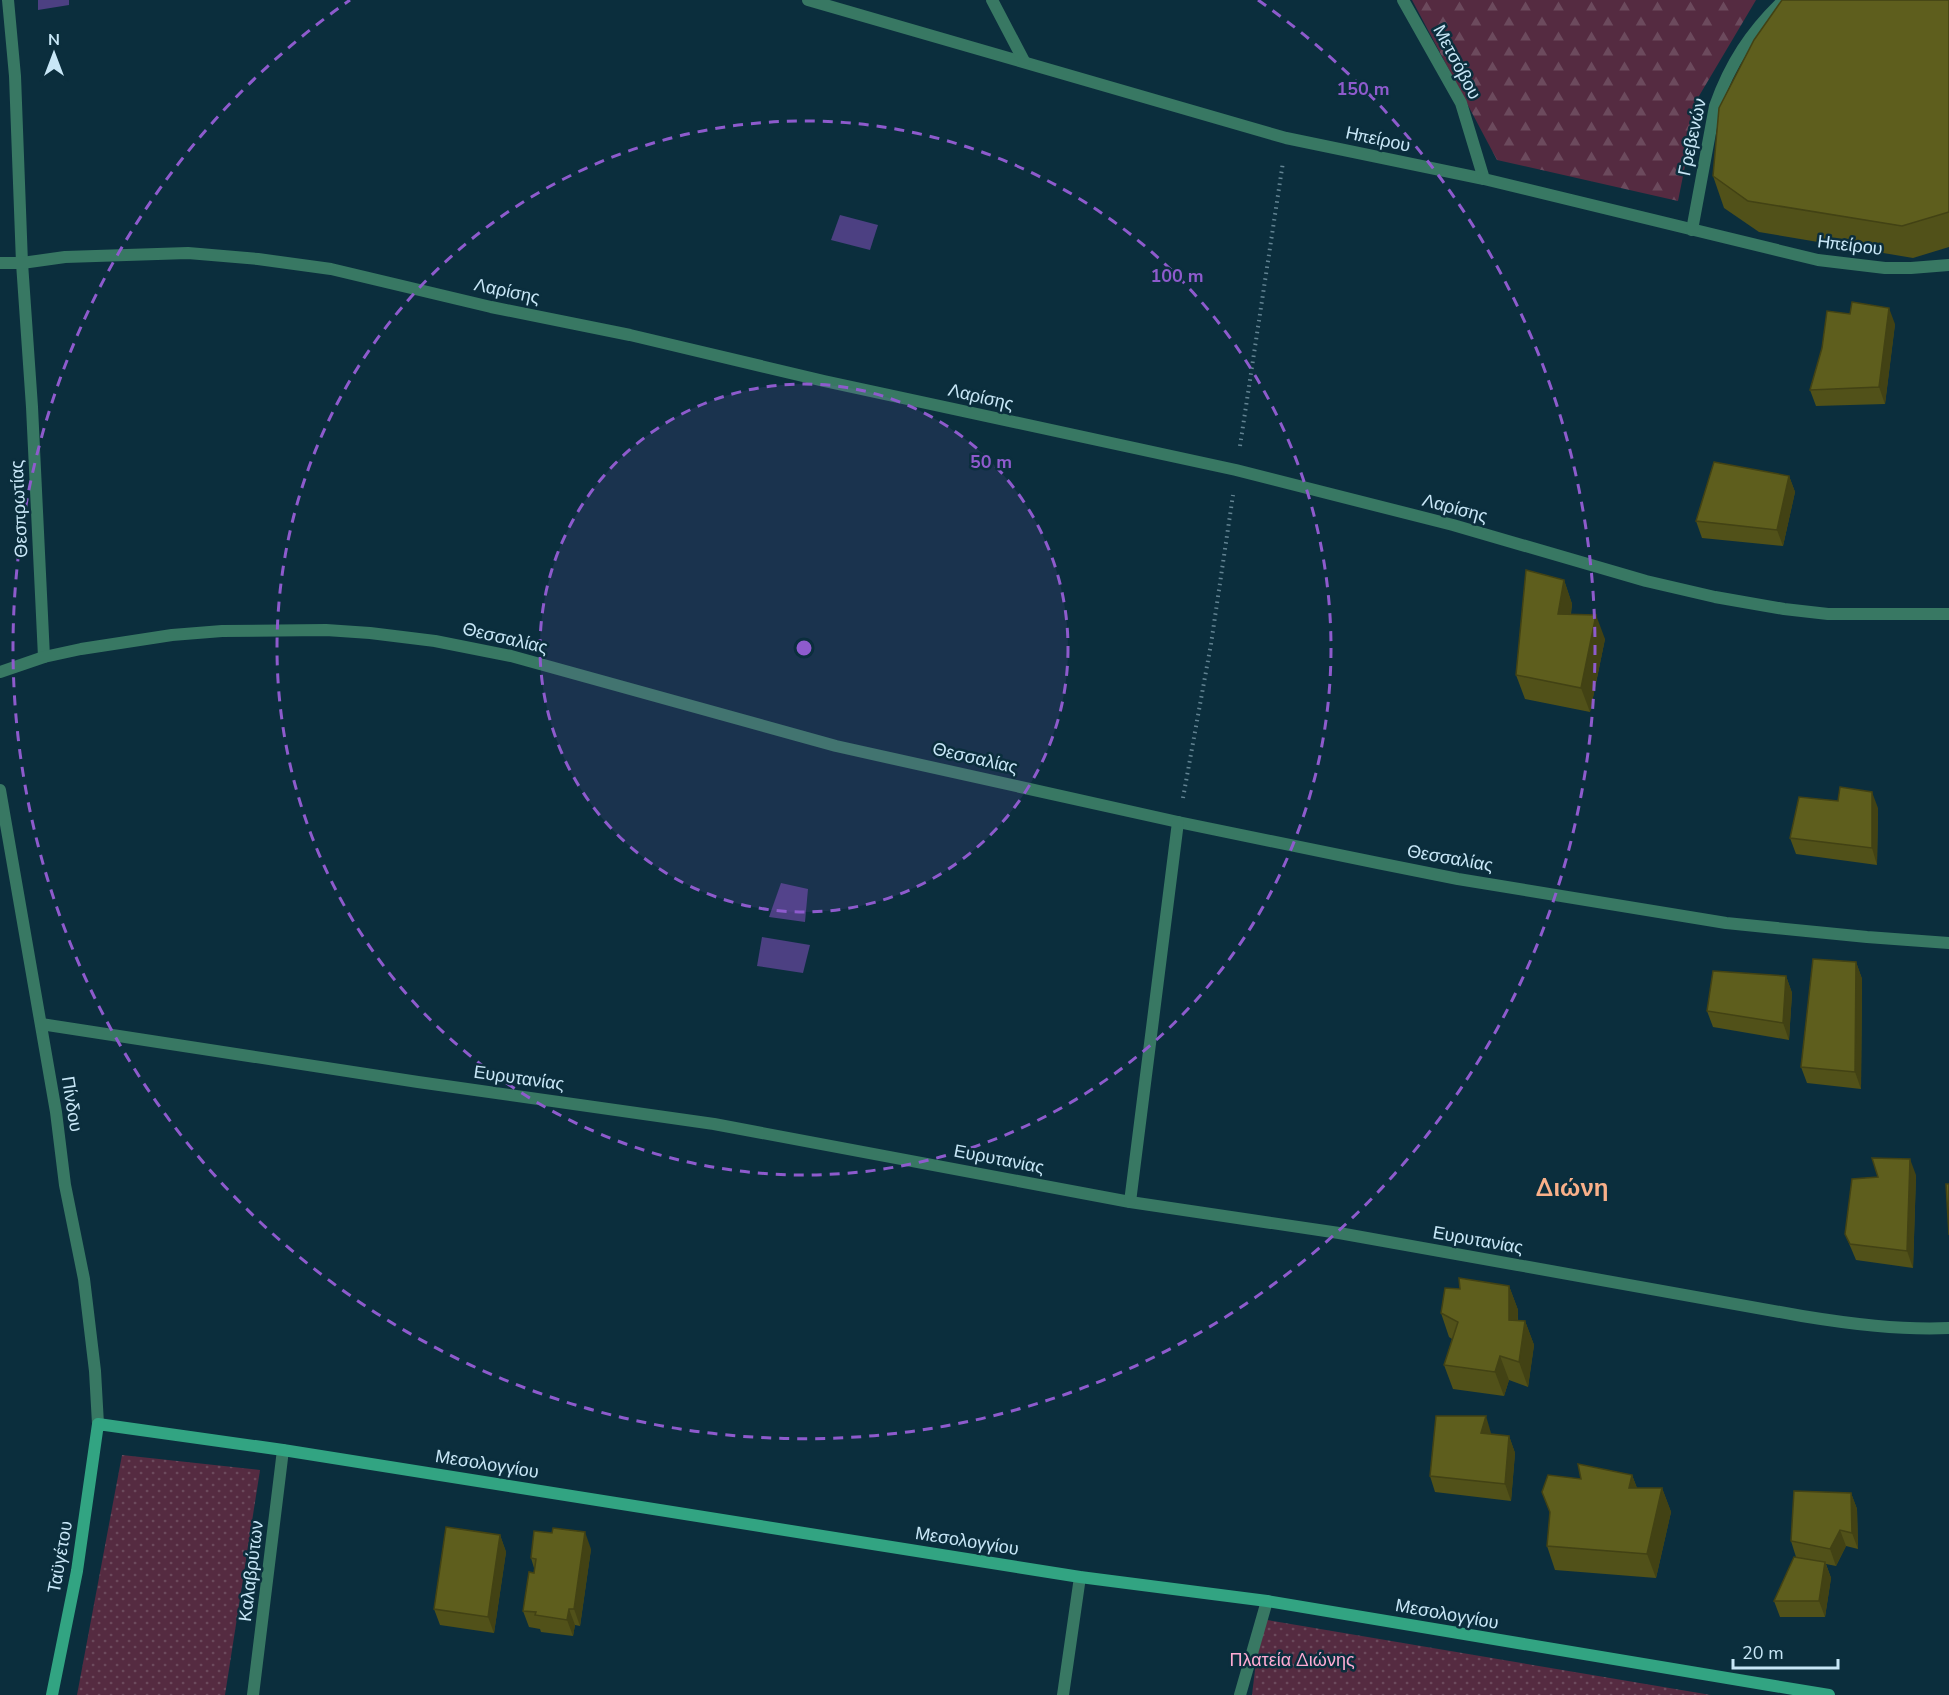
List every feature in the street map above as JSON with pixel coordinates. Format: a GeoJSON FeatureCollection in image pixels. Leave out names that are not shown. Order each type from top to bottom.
{"type":"FeatureCollection","features":[{"type":"Feature","properties":{"kind":"street","name":"Θεσπρωτίας"},"geometry":{"type":"LineString","coordinates":[[8,0],[15,76],[22,263],[32,407],[44,657]]}},
{"type":"Feature","properties":{"kind":"street","name":"Ηπείρου"},"geometry":{"type":"LineString","coordinates":[[808,0],[1286,138],[1484,179],[1818,260],[1911,268],[1949,265]]}},
{"type":"Feature","properties":{"kind":"street"},"geometry":{"type":"LineString","coordinates":[[992,0],[1024,61]]}},
{"type":"Feature","properties":{"kind":"street","name":"Μετσόβου"},"geometry":{"type":"LineString","coordinates":[[1403,0],[1461,103],[1484,179]]}},
{"type":"Feature","properties":{"kind":"street","name":"Γρεβενών"},"geometry":{"type":"LineString","coordinates":[[1692,230],[1715,106],[1730,68],[1749,37],[1784,0]]}},
{"type":"Feature","properties":{"kind":"street","name":"Λαρίσης"},"geometry":{"type":"LineString","coordinates":[[0,263],[22,263],[64,257],[188,253],[258,259],[331,269],[491,307],[630,335],[847,386],[1236,470],[1453,525],[1646,581],[1714,597],[1828,614],[1949,614]]}},
{"type":"Feature","properties":{"kind":"street","name":"Θεσσαλίας"},"geometry":{"type":"LineString","coordinates":[[0,672],[44,657],[120,642],[222,631],[327,630],[435,641],[511,656],[836,746],[1178,822],[1458,879],[1726,922],[1949,943]]}},
{"type":"Feature","properties":{"kind":"street","name":"Πίνδου"},"geometry":{"type":"LineString","coordinates":[[0,790],[56,1112],[65,1185],[84,1280],[95,1371],[98,1424]]}},
{"type":"Feature","properties":{"kind":"street"},"geometry":{"type":"LineString","coordinates":[[1130,1202],[1178,822]]}},
{"type":"Feature","properties":{"kind":"street","name":"Ευρυτανίας"},"geometry":{"type":"LineString","coordinates":[[41,1024],[714,1124],[1130,1202],[1339,1233],[1811,1318],[1873,1327],[1949,1328]]}},
{"type":"Feature","properties":{"kind":"street","name":"Μεσολογγίου"},"geometry":{"type":"LineString","coordinates":[[98,1424],[284,1450],[1080,1577],[1267,1601],[1829,1695]]}},
{"type":"Feature","properties":{"kind":"street","name":"Ταϋγέτου"},"geometry":{"type":"LineString","coordinates":[[52,1695],[77,1571],[98,1424]]}},
{"type":"Feature","properties":{"kind":"street","name":"Καλαβρύτων"},"geometry":{"type":"LineString","coordinates":[[253,1695],[284,1450]]}},
{"type":"Feature","properties":{"kind":"street"},"geometry":{"type":"LineString","coordinates":[[1063,1695],[1080,1577]]}},
{"type":"Feature","properties":{"kind":"street"},"geometry":{"type":"LineString","coordinates":[[1240,1695],[1267,1601]]}},
{"type":"Feature","properties":{"kind":"green space"},"geometry":{"type":"Polygon","coordinates":[[[1412,0],[1756,0],[1699,96],[1678,201],[1497,160],[1412,0]]]}},
{"type":"Feature","properties":{"kind":"green space"},"geometry":{"type":"Polygon","coordinates":[[[122,1455],[260,1470],[225,1695],[77,1695],[122,1455]]]}},
{"type":"Feature","properties":{"kind":"green space","name":"Πλατεία Διώνης"},"geometry":{"type":"Polygon","coordinates":[[[1261,1619],[1711,1695],[1252,1695],[1261,1619]]]}},
{"type":"Feature","properties":{"kind":"shaded area"},"geometry":{"type":"Polygon","coordinates":[[[38,0],[69,0],[69,5],[38,10],[38,0]]]}},
{"type":"Feature","properties":{"kind":"shaded area"},"geometry":{"type":"Polygon","coordinates":[[[840,215],[878,225],[870,250],[831,240],[840,215]]]}},
{"type":"Feature","properties":{"kind":"shaded area"},"geometry":{"type":"Polygon","coordinates":[[[781,883],[808,889],[805,922],[769,917],[781,883]]]}},
{"type":"Feature","properties":{"kind":"shaded area"},"geometry":{"type":"Polygon","coordinates":[[[762,937],[810,945],[803,973],[757,966],[762,937]]]}},
{"type":"Feature","properties":{"kind":"building"},"geometry":{"type":"Polygon","coordinates":[[[1782,0],[1949,0],[1949,212],[1902,226],[1748,201],[1713,176],[1719,108],[1754,40],[1782,0]]]}},
{"type":"Feature","properties":{"kind":"building"},"geometry":{"type":"Polygon","coordinates":[[[1852,302],[1889,308],[1879,387],[1810,390],[1822,348],[1827,311],[1850,314],[1852,302]]]}},
{"type":"Feature","properties":{"kind":"building"},"geometry":{"type":"Polygon","coordinates":[[[1714,462],[1789,476],[1777,530],[1696,521],[1714,462]]]}},
{"type":"Feature","properties":{"kind":"building"},"geometry":{"type":"Polygon","coordinates":[[[1526,570],[1564,580],[1558,614],[1596,615],[1581,688],[1516,675],[1526,570]]]}},
{"type":"Feature","properties":{"kind":"building"},"geometry":{"type":"Polygon","coordinates":[[[1840,787],[1872,792],[1872,848],[1790,838],[1799,797],[1838,801],[1840,787]]]}},
{"type":"Feature","properties":{"kind":"building"},"geometry":{"type":"Polygon","coordinates":[[[1813,959],[1856,962],[1855,1072],[1801,1067],[1813,959]]]}},
{"type":"Feature","properties":{"kind":"building"},"geometry":{"type":"Polygon","coordinates":[[[1713,971],[1786,976],[1783,1023],[1707,1011],[1713,971]]]}},
{"type":"Feature","properties":{"kind":"building"},"geometry":{"type":"Polygon","coordinates":[[[1872,1158],[1910,1159],[1907,1251],[1850,1244],[1845,1234],[1852,1179],[1878,1177],[1872,1158]]]}},
{"type":"Feature","properties":{"kind":"building"},"geometry":{"type":"Polygon","coordinates":[[[1946,1184],[1949,1184],[1949,1235],[1946,1184]]]}},
{"type":"Feature","properties":{"kind":"building"},"geometry":{"type":"Polygon","coordinates":[[[1459,1278],[1509,1286],[1509,1320],[1525,1321],[1519,1362],[1500,1356],[1495,1372],[1444,1365],[1458,1322],[1441,1313],[1445,1288],[1460,1289],[1459,1278]]]}},
{"type":"Feature","properties":{"kind":"building"},"geometry":{"type":"Polygon","coordinates":[[[1436,1416],[1486,1416],[1481,1433],[1509,1436],[1505,1484],[1430,1476],[1436,1416]]]}},
{"type":"Feature","properties":{"kind":"building"},"geometry":{"type":"Polygon","coordinates":[[[1578,1464],[1632,1475],[1629,1488],[1662,1488],[1647,1554],[1547,1546],[1550,1512],[1542,1492],[1548,1475],[1581,1479],[1578,1464]]]}},
{"type":"Feature","properties":{"kind":"building"},"geometry":{"type":"Polygon","coordinates":[[[1794,1491],[1851,1493],[1852,1533],[1840,1530],[1830,1549],[1791,1541],[1794,1491]]]}},
{"type":"Feature","properties":{"kind":"building"},"geometry":{"type":"Polygon","coordinates":[[[446,1527],[500,1535],[488,1617],[434,1609],[446,1527]]]}},
{"type":"Feature","properties":{"kind":"building"},"geometry":{"type":"Polygon","coordinates":[[[553,1528],[585,1532],[574,1609],[569,1609],[567,1620],[523,1611],[529,1572],[534,1573],[536,1559],[531,1558],[534,1531],[552,1533],[553,1528]]]}},
{"type":"Feature","properties":{"kind":"building"},"geometry":{"type":"Polygon","coordinates":[[[1794,1557],[1825,1562],[1819,1601],[1774,1601],[1794,1557]]]}},
{"type":"Feature","properties":{"kind":"district","name":"Διώνη"},"geometry":{"type":"Point","coordinates":[1572,1188]}}]}
